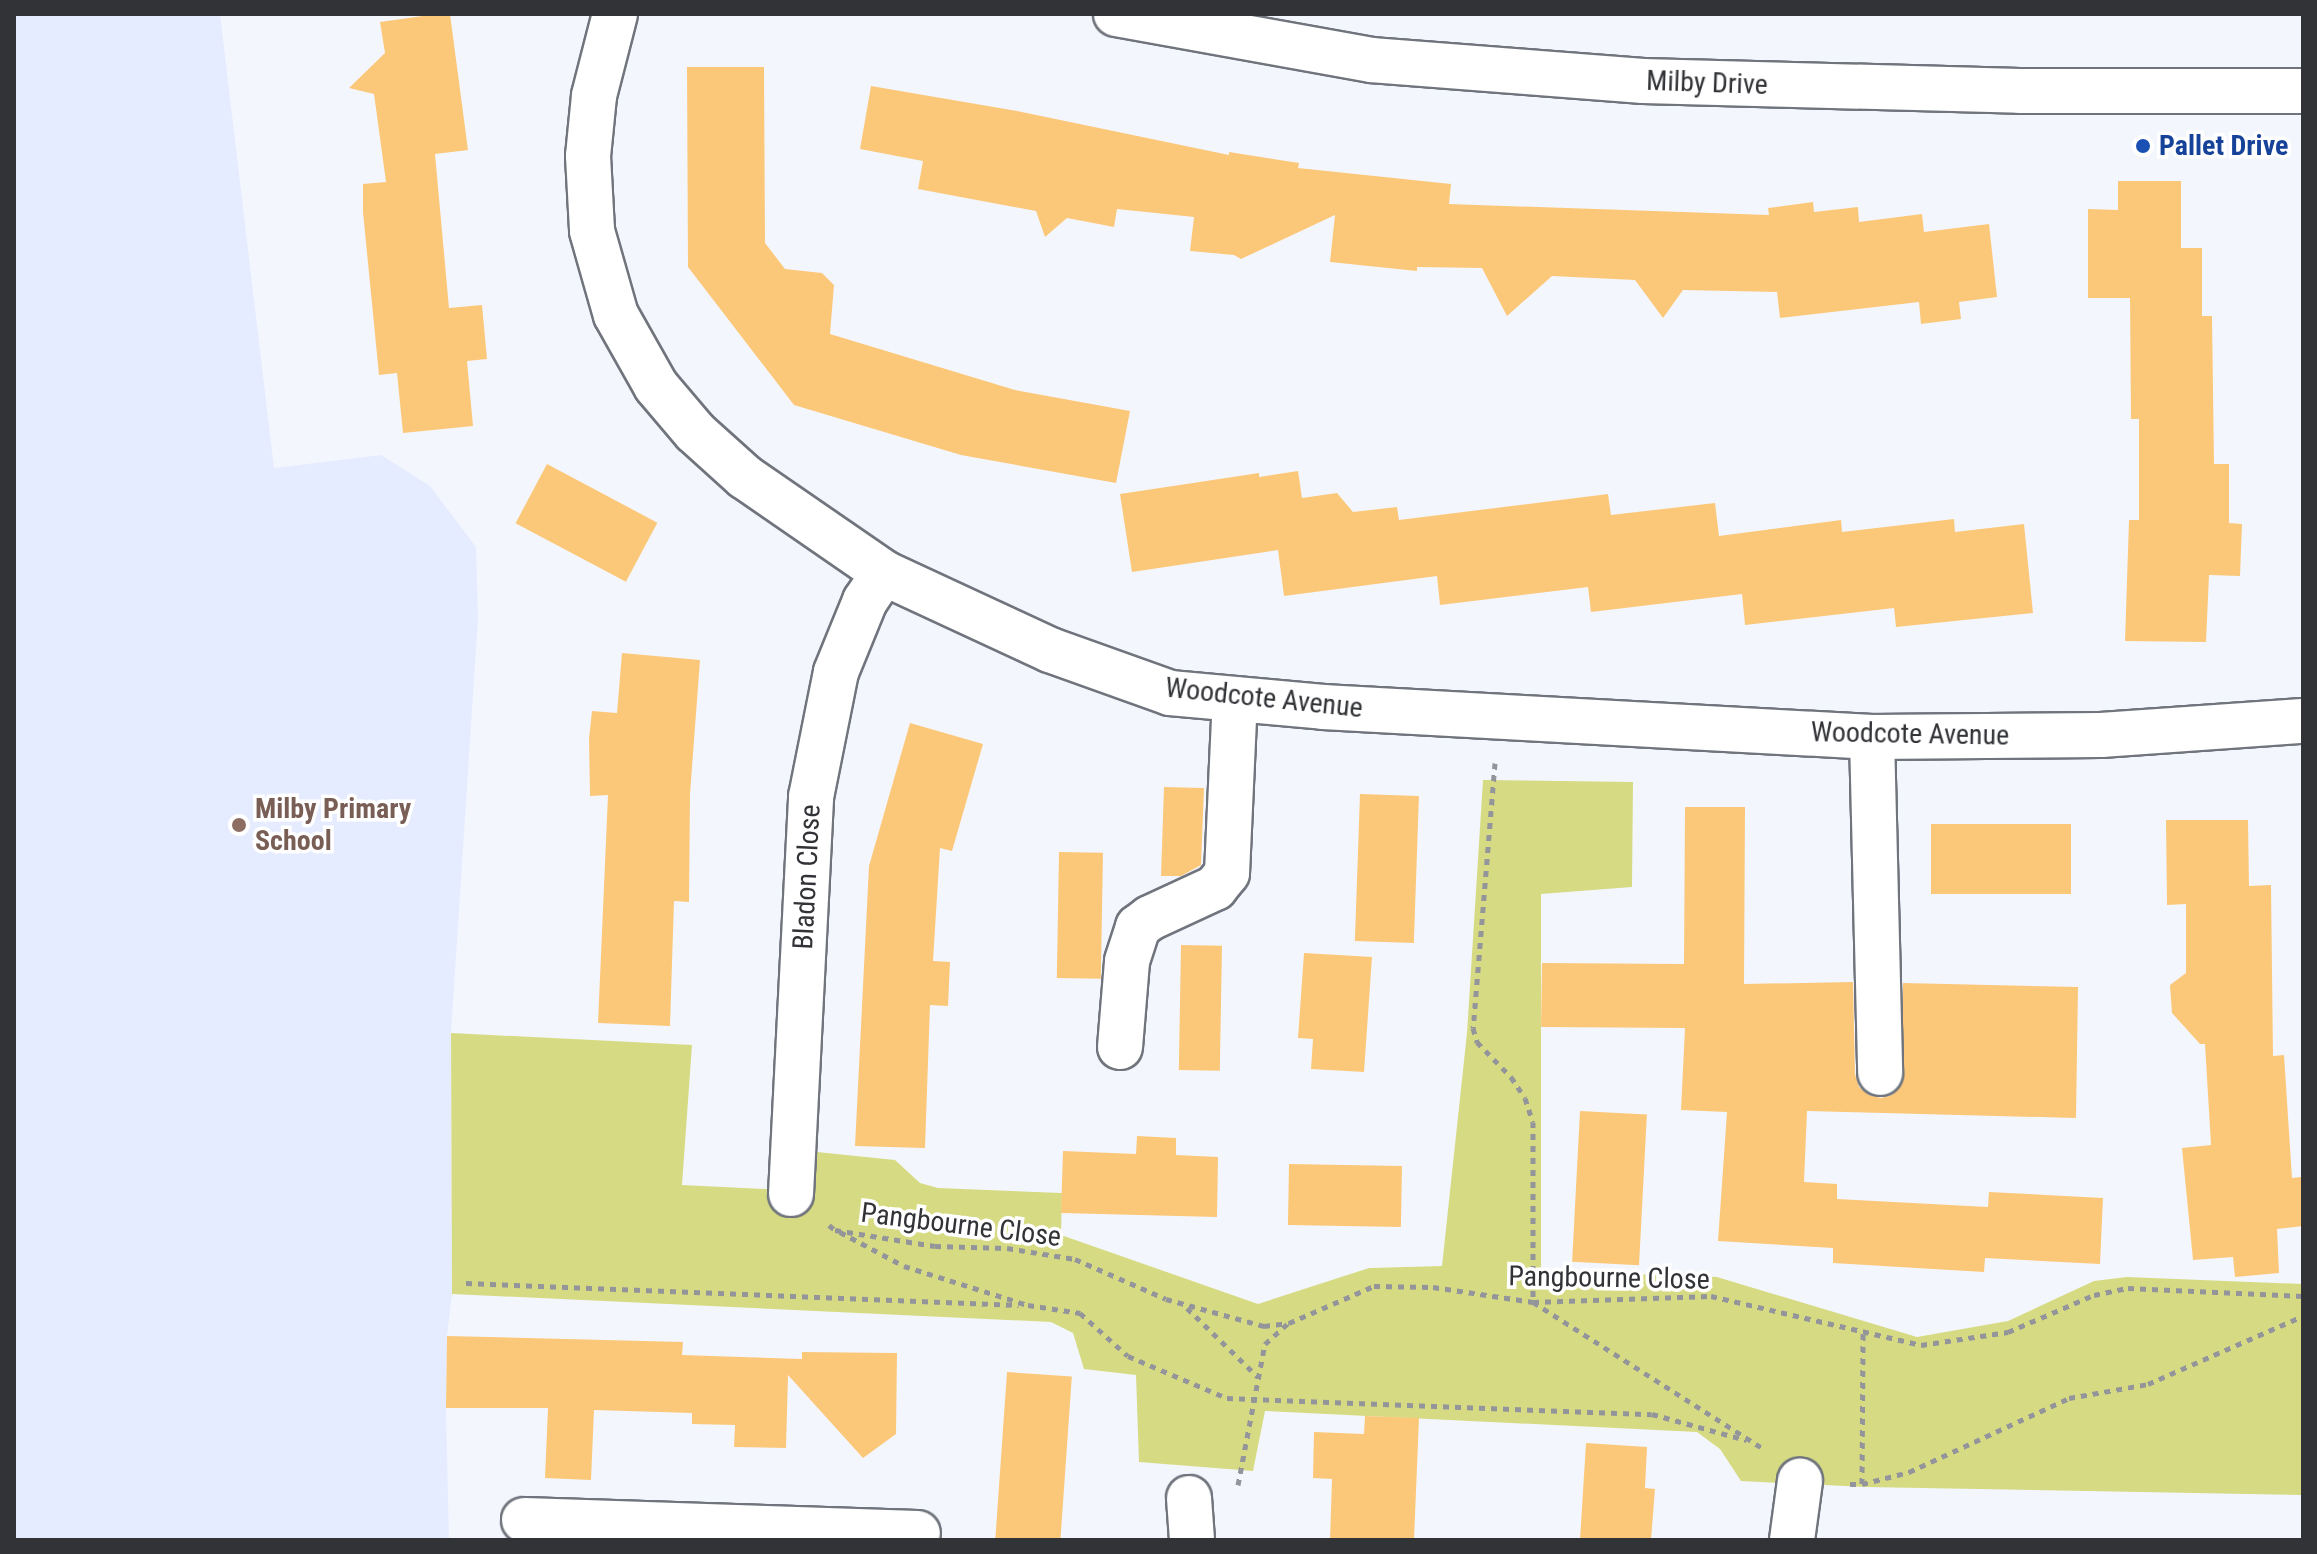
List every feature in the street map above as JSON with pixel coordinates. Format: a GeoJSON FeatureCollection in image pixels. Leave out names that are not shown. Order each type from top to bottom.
{"type":"FeatureCollection","features":[{"type":"Feature","properties":{"kind":"street","name":"Woodcote Avenue"},"geometry":{"type":"LineString","coordinates":[[615,14],[594,96],[588,156],[592,231],[616,315],[656,386],[695,432],[745,477],[884,573],[1050,650],[1170,693],[1499,716],[1872,737],[2101,735],[2303,721]]}},
{"type":"Feature","properties":{"kind":"street","name":"Milby Drive"},"geometry":{"type":"LineString","coordinates":[[1116,14],[1371,60],[1643,81],[2020,91],[2303,91]]}},
{"type":"Feature","properties":{"kind":"street","name":"Bladon Close"},"geometry":{"type":"LineString","coordinates":[[791,1194],[811,797],[836,672],[865,601],[884,573]]}},
{"type":"Feature","properties":{"kind":"street"},"geometry":{"type":"LineString","coordinates":[[1120,1047],[1127,961],[1138,927],[1150,918],[1215,888],[1227,873],[1235,699]]}},
{"type":"Feature","properties":{"kind":"street"},"geometry":{"type":"LineString","coordinates":[[1872,737],[1880,1073]]}},
{"type":"Feature","properties":{"kind":"street"},"geometry":{"type":"LineString","coordinates":[[1792,1540],[1800,1481]]}},
{"type":"Feature","properties":{"kind":"street"},"geometry":{"type":"LineString","coordinates":[[524,1520],[745,1533],[918,1533]]}},
{"type":"Feature","properties":{"kind":"path"},"geometry":{"type":"LineString","coordinates":[[1499,716],[1473,1028],[1477,1042],[1518,1087],[1533,1122],[1533,1302],[1754,1442],[1792,1468],[1800,1481],[1862,1484],[1909,1472],[2069,1398],[2148,1384],[2303,1316]]}},
{"type":"Feature","properties":{"kind":"path","name":"Pangbourne Close"},"geometry":{"type":"LineString","coordinates":[[791,1194],[835,1230],[935,1246],[1007,1248],[1075,1259],[1185,1305],[1264,1326],[1289,1323],[1374,1286],[1433,1287],[1533,1302],[1711,1296],[1921,1345],[2008,1332],[2094,1295],[2128,1288],[2303,1296]]}},
{"type":"Feature","properties":{"kind":"path"},"geometry":{"type":"LineString","coordinates":[[835,1230],[904,1266],[1028,1305]]}},
{"type":"Feature","properties":{"kind":"path"},"geometry":{"type":"LineString","coordinates":[[466,1283],[1028,1305],[1080,1313],[1128,1356],[1227,1398],[1652,1414],[1754,1442]]}},
{"type":"Feature","properties":{"kind":"path"},"geometry":{"type":"LineString","coordinates":[[1185,1305],[1258,1377]]}},
{"type":"Feature","properties":{"kind":"path"},"geometry":{"type":"LineString","coordinates":[[1190,1519],[1235,1503],[1265,1344],[1289,1323]]}},
{"type":"Feature","properties":{"kind":"path"},"geometry":{"type":"LineString","coordinates":[[1862,1484],[1863,1332]]}},
{"type":"Feature","properties":{"kind":"shaded area","name":"Milby Primary School"},"geometry":{"type":"Polygon","coordinates":[[[14,14],[220,14],[274,468],[381,455],[430,486],[476,547],[478,618],[451,1033],[452,1294],[447,1336],[446,1408],[449,1540],[14,1540],[14,14]]]}},
{"type":"Feature","properties":{"kind":"green space"},"geometry":{"type":"Polygon","coordinates":[[[1483,780],[1633,782],[1632,887],[1541,894],[1541,1271],[1717,1277],[1917,1337],[2008,1321],[2094,1281],[2127,1277],[2303,1284],[2303,1495],[1865,1487],[1741,1481],[1720,1449],[1697,1432],[1265,1411],[1253,1471],[1139,1462],[1136,1375],[1084,1369],[1073,1333],[1051,1322],[452,1294],[451,1033],[692,1045],[682,1185],[808,1191],[817,1152],[895,1160],[920,1183],[938,1188],[1062,1193],[1061,1235],[1258,1304],[1369,1268],[1442,1266],[1467,1033],[1483,780]]]}},
{"type":"Feature","properties":{"kind":"building"},"geometry":{"type":"Polygon","coordinates":[[[450,14],[468,150],[435,154],[449,308],[482,305],[487,359],[467,361],[473,426],[403,433],[397,373],[379,375],[363,212],[363,184],[386,182],[374,94],[349,88],[385,53],[380,22],[450,14]]]}},
{"type":"Feature","properties":{"kind":"building"},"geometry":{"type":"Polygon","coordinates":[[[687,67],[764,67],[765,243],[785,269],[822,273],[834,285],[830,334],[1015,390],[1130,411],[1116,483],[961,455],[794,405],[688,267],[687,67]]]}},
{"type":"Feature","properties":{"kind":"building"},"geometry":{"type":"Polygon","coordinates":[[[871,86],[1017,111],[1229,155],[1229,152],[1299,163],[1298,168],[1451,184],[1449,204],[1769,215],[1768,208],[1813,202],[1814,212],[1858,207],[1859,222],[1922,214],[1924,232],[1989,224],[1997,297],[1959,302],[1961,319],[1921,324],[1919,302],[1780,318],[1777,292],[1683,290],[1663,318],[1635,280],[1552,276],[1507,316],[1482,268],[1417,267],[1417,271],[1330,262],[1335,215],[1241,259],[1234,255],[1190,251],[1194,217],[1117,209],[1114,227],[1067,218],[1045,237],[1036,211],[918,189],[923,161],[860,149],[871,86]]]}},
{"type":"Feature","properties":{"kind":"building"},"geometry":{"type":"Polygon","coordinates":[[[2118,181],[2181,181],[2181,248],[2202,248],[2202,316],[2212,316],[2214,464],[2229,464],[2229,523],[2242,524],[2240,576],[2209,575],[2206,642],[2125,641],[2129,520],[2139,520],[2139,419],[2131,419],[2130,298],[2088,298],[2088,209],[2118,210],[2118,181]]]}},
{"type":"Feature","properties":{"kind":"building"},"geometry":{"type":"Polygon","coordinates":[[[547,464],[657,523],[626,582],[516,523],[547,464]]]}},
{"type":"Feature","properties":{"kind":"building"},"geometry":{"type":"Polygon","coordinates":[[[1298,471],[1302,498],[1337,493],[1353,512],[1397,507],[1399,520],[1608,494],[1611,515],[1715,503],[1719,536],[1841,520],[1842,532],[1954,519],[1955,532],[2024,524],[2033,613],[1896,627],[1894,608],[1745,625],[1742,594],[1591,612],[1588,587],[1440,605],[1437,576],[1284,596],[1278,550],[1132,572],[1120,494],[1259,473],[1259,477],[1298,471]]]}},
{"type":"Feature","properties":{"kind":"building"},"geometry":{"type":"Polygon","coordinates":[[[622,653],[700,660],[690,794],[689,902],[674,901],[670,1026],[598,1023],[608,795],[590,796],[589,739],[592,711],[617,713],[622,653]]]}},
{"type":"Feature","properties":{"kind":"building"},"geometry":{"type":"Polygon","coordinates":[[[910,723],[983,744],[952,851],[940,848],[933,961],[950,962],[948,1006],[930,1005],[925,1148],[855,1146],[869,866],[910,723]]]}},
{"type":"Feature","properties":{"kind":"building"},"geometry":{"type":"Polygon","coordinates":[[[1164,787],[1204,788],[1201,865],[1181,876],[1161,876],[1164,787]]]}},
{"type":"Feature","properties":{"kind":"building"},"geometry":{"type":"Polygon","coordinates":[[[1360,794],[1419,796],[1414,943],[1355,941],[1360,794]]]}},
{"type":"Feature","properties":{"kind":"building"},"geometry":{"type":"Polygon","coordinates":[[[1685,807],[1745,807],[1744,984],[1853,982],[1855,1074],[1859,1087],[1869,1095],[1881,1098],[1892,1095],[1902,1084],[1903,983],[2078,987],[2076,1118],[1807,1111],[1804,1182],[1837,1184],[1837,1199],[1988,1207],[1989,1192],[2103,1198],[2100,1264],[1985,1258],[1984,1272],[1833,1263],[1833,1248],[1718,1241],[1727,1112],[1681,1110],[1685,1028],[1541,1027],[1542,963],[1684,964],[1685,807]]]}},
{"type":"Feature","properties":{"kind":"building"},"geometry":{"type":"Polygon","coordinates":[[[2166,820],[2248,820],[2249,886],[2271,885],[2273,1056],[2284,1055],[2292,1178],[2301,1177],[2303,1202],[2303,1226],[2277,1229],[2279,1273],[2235,1277],[2233,1257],[2193,1260],[2182,1148],[2211,1145],[2205,1044],[2200,1044],[2172,1013],[2170,985],[2186,973],[2186,904],[2167,905],[2166,820]]]}},
{"type":"Feature","properties":{"kind":"building"},"geometry":{"type":"Polygon","coordinates":[[[1931,824],[2071,824],[2071,894],[1931,894],[1931,824]]]}},
{"type":"Feature","properties":{"kind":"building"},"geometry":{"type":"Polygon","coordinates":[[[1059,852],[1103,853],[1101,979],[1057,978],[1059,852]]]}},
{"type":"Feature","properties":{"kind":"building"},"geometry":{"type":"Polygon","coordinates":[[[1181,945],[1222,946],[1220,1071],[1179,1070],[1181,945]]]}},
{"type":"Feature","properties":{"kind":"building"},"geometry":{"type":"Polygon","coordinates":[[[1304,953],[1372,957],[1364,1072],[1311,1069],[1313,1039],[1298,1038],[1304,953]]]}},
{"type":"Feature","properties":{"kind":"building"},"geometry":{"type":"Polygon","coordinates":[[[1580,1111],[1647,1115],[1639,1265],[1572,1262],[1580,1111]]]}},
{"type":"Feature","properties":{"kind":"building"},"geometry":{"type":"Polygon","coordinates":[[[1137,1136],[1176,1138],[1176,1155],[1218,1157],[1217,1217],[1061,1213],[1063,1151],[1136,1154],[1137,1136]]]}},
{"type":"Feature","properties":{"kind":"building"},"geometry":{"type":"Polygon","coordinates":[[[1289,1164],[1402,1166],[1401,1227],[1288,1225],[1289,1164]]]}},
{"type":"Feature","properties":{"kind":"building"},"geometry":{"type":"Polygon","coordinates":[[[447,1336],[683,1342],[682,1355],[802,1359],[802,1352],[897,1353],[896,1434],[863,1458],[788,1375],[786,1448],[734,1447],[735,1425],[692,1424],[692,1413],[594,1410],[591,1480],[545,1478],[548,1408],[446,1408],[447,1336]]]}},
{"type":"Feature","properties":{"kind":"building"},"geometry":{"type":"Polygon","coordinates":[[[1007,1372],[1072,1377],[1060,1540],[995,1540],[1007,1372]]]}},
{"type":"Feature","properties":{"kind":"building"},"geometry":{"type":"Polygon","coordinates":[[[1365,1416],[1419,1418],[1414,1540],[1330,1540],[1332,1479],[1313,1478],[1314,1432],[1364,1434],[1365,1416]]]}},
{"type":"Feature","properties":{"kind":"building"},"geometry":{"type":"Polygon","coordinates":[[[1586,1443],[1647,1447],[1645,1488],[1655,1489],[1651,1540],[1580,1540],[1586,1443]]]}},
{"type":"Feature","properties":{"kind":"place","name":"Pallet Drive"},"geometry":{"type":"Point","coordinates":[2143,146]}},
{"type":"Feature","properties":{"kind":"place","name":"Milby Primary School"},"geometry":{"type":"Point","coordinates":[239,825]}}]}
